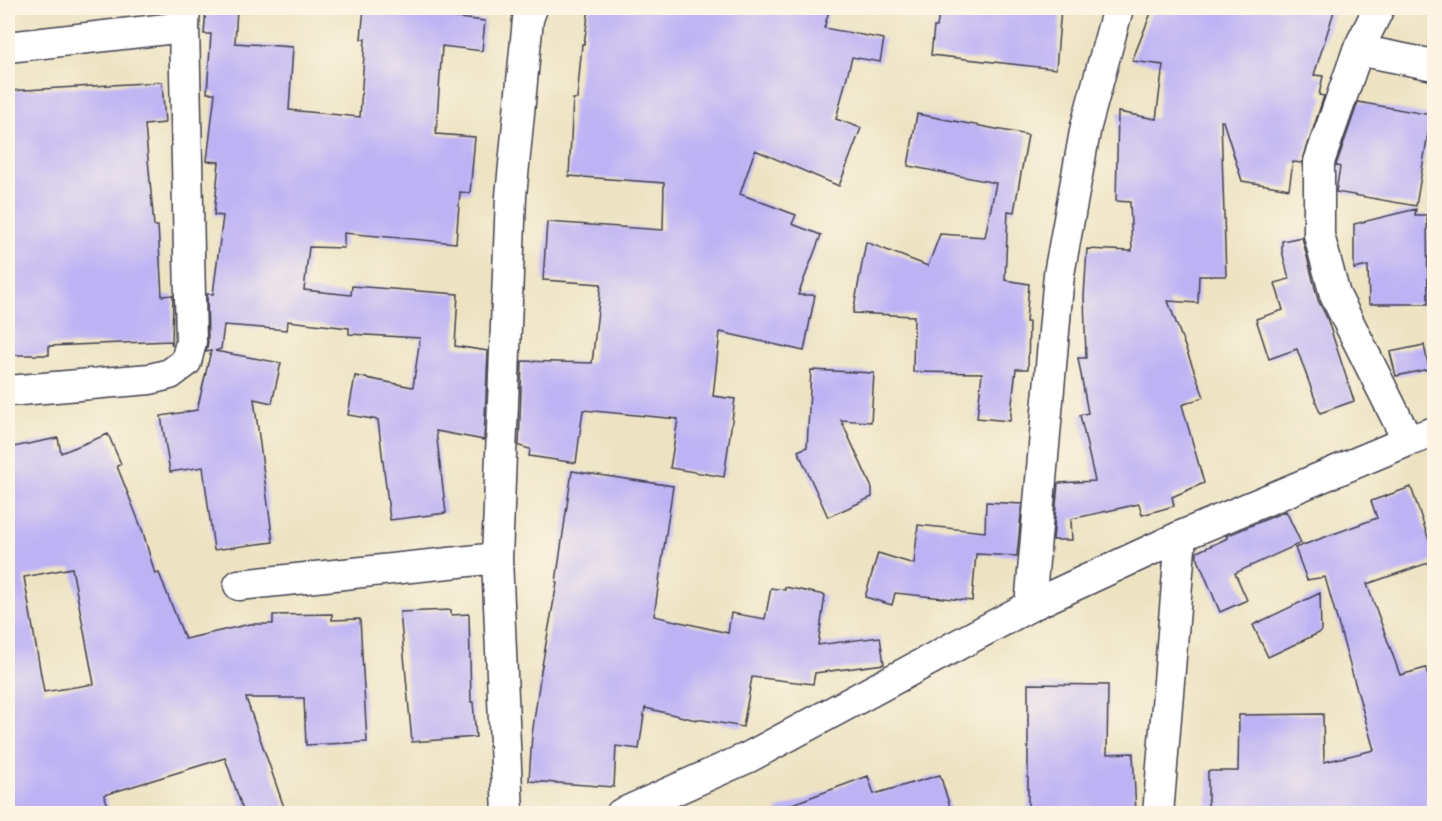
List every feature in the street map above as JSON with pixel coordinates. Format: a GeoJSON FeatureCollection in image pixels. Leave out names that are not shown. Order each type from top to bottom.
{"type":"FeatureCollection","features":[{"type":"Feature","properties":{"kind":"street"},"geometry":{"type":"LineString","coordinates":[[508,813],[497,558],[511,196],[528,19],[532,8]]}},
{"type":"Feature","properties":{"kind":"street"},"geometry":{"type":"LineString","coordinates":[[1030,606],[1059,274],[1086,126],[1118,8]]}},
{"type":"Feature","properties":{"kind":"street"},"geometry":{"type":"LineString","coordinates":[[621,813],[749,757],[1030,606],[1181,536],[1421,436],[1335,295],[1319,235],[1319,162],[1358,50],[1378,8]]}},
{"type":"Feature","properties":{"kind":"street"},"geometry":{"type":"LineString","coordinates":[[8,47],[184,17],[191,342],[186,362],[170,374],[150,379],[8,390]]}},
{"type":"Feature","properties":{"kind":"street"},"geometry":{"type":"LineString","coordinates":[[1358,50],[1434,65]]}},
{"type":"Feature","properties":{"kind":"street"},"geometry":{"type":"LineString","coordinates":[[1158,813],[1181,536]]}},
{"type":"Feature","properties":{"kind":"street"},"geometry":{"type":"LineString","coordinates":[[239,585],[497,558]]}},
{"type":"Feature","properties":{"kind":"building"},"geometry":{"type":"Polygon","coordinates":[[[206,8],[237,8],[235,43],[293,47],[289,110],[360,117],[365,39],[361,39],[364,8],[441,8],[441,16],[485,21],[482,51],[442,46],[436,134],[475,137],[470,193],[460,192],[456,243],[344,233],[344,248],[309,247],[304,290],[351,295],[352,286],[458,294],[455,346],[488,351],[484,440],[436,431],[446,513],[390,520],[378,420],[348,415],[355,376],[413,387],[420,338],[349,334],[349,328],[288,321],[287,330],[224,325],[221,349],[215,351],[281,363],[272,403],[254,399],[273,542],[214,550],[203,467],[170,472],[161,416],[197,410],[211,351],[206,352],[208,342],[207,294],[213,294],[223,216],[214,215],[219,162],[207,161],[215,93],[207,93],[211,34],[204,34],[206,8]]]}},
{"type":"Feature","properties":{"kind":"building"},"geometry":{"type":"Polygon","coordinates":[[[589,8],[830,8],[824,28],[884,39],[880,62],[852,57],[836,119],[861,128],[839,186],[755,150],[740,194],[796,215],[792,224],[821,235],[798,295],[815,295],[804,351],[720,332],[713,396],[735,399],[724,477],[670,468],[678,419],[583,410],[576,463],[529,456],[530,449],[519,446],[522,361],[592,363],[601,284],[543,280],[547,222],[663,230],[664,183],[569,176],[573,99],[577,99],[582,44],[584,44],[589,8]]]}},
{"type":"Feature","properties":{"kind":"building"},"geometry":{"type":"Polygon","coordinates":[[[940,8],[1061,8],[1056,69],[931,55],[934,27],[937,27],[940,8]]]}},
{"type":"Feature","properties":{"kind":"building"},"geometry":{"type":"Polygon","coordinates":[[[1153,8],[1335,8],[1314,75],[1323,76],[1319,95],[1324,96],[1302,163],[1293,162],[1289,189],[1242,181],[1223,121],[1221,121],[1226,276],[1199,276],[1198,303],[1168,301],[1204,397],[1182,405],[1204,483],[1172,497],[1174,506],[1142,515],[1139,504],[1071,519],[1072,540],[1053,540],[1058,483],[1095,481],[1080,415],[1088,413],[1078,358],[1086,358],[1084,296],[1087,249],[1132,251],[1130,202],[1116,201],[1118,112],[1156,119],[1163,65],[1132,61],[1153,8]]]}},
{"type":"Feature","properties":{"kind":"building"},"geometry":{"type":"Polygon","coordinates":[[[162,82],[165,123],[145,125],[154,226],[158,226],[162,296],[173,295],[172,346],[171,341],[49,346],[49,355],[8,355],[8,91],[162,82]]]}},
{"type":"Feature","properties":{"kind":"building"},"geometry":{"type":"Polygon","coordinates":[[[1358,102],[1431,115],[1416,206],[1336,192],[1340,167],[1336,165],[1358,102]]]}},
{"type":"Feature","properties":{"kind":"building"},"geometry":{"type":"Polygon","coordinates":[[[917,114],[1028,135],[1014,212],[1008,211],[1005,280],[1029,284],[1026,322],[1029,322],[1028,369],[1016,369],[1010,421],[977,418],[982,373],[913,372],[914,316],[853,313],[866,242],[928,266],[940,234],[985,237],[996,183],[908,166],[917,114]]]}},
{"type":"Feature","properties":{"kind":"building"},"geometry":{"type":"Polygon","coordinates":[[[1416,209],[1415,215],[1427,215],[1428,304],[1369,304],[1368,266],[1354,269],[1354,224],[1416,209]]]}},
{"type":"Feature","properties":{"kind":"building"},"geometry":{"type":"Polygon","coordinates":[[[1302,237],[1318,300],[1327,318],[1354,401],[1320,413],[1297,349],[1269,359],[1256,319],[1283,310],[1275,283],[1289,279],[1282,251],[1282,241],[1302,237]]]}},
{"type":"Feature","properties":{"kind":"building"},"geometry":{"type":"Polygon","coordinates":[[[1424,345],[1429,369],[1396,376],[1390,352],[1424,345]]]}},
{"type":"Feature","properties":{"kind":"building"},"geometry":{"type":"Polygon","coordinates":[[[811,370],[874,373],[871,422],[841,420],[872,488],[872,497],[828,517],[798,451],[807,447],[811,370]]]}},
{"type":"Feature","properties":{"kind":"building"},"geometry":{"type":"Polygon","coordinates":[[[108,434],[121,464],[117,466],[143,532],[155,574],[159,573],[185,639],[250,624],[273,624],[273,615],[332,614],[332,620],[360,619],[367,742],[306,745],[304,698],[246,698],[286,813],[244,813],[225,758],[104,795],[111,813],[8,813],[8,448],[58,438],[61,453],[108,434]],[[72,568],[24,577],[44,692],[94,684],[72,568]]]}},
{"type":"Feature","properties":{"kind":"building"},"geometry":{"type":"Polygon","coordinates":[[[572,471],[673,486],[654,616],[728,633],[731,613],[765,619],[771,588],[785,590],[785,587],[825,595],[818,645],[880,637],[884,664],[815,673],[813,684],[752,677],[743,727],[696,720],[645,708],[639,749],[616,746],[614,787],[529,781],[532,735],[557,583],[572,471]]]}},
{"type":"Feature","properties":{"kind":"building"},"geometry":{"type":"Polygon","coordinates":[[[1411,487],[1434,561],[1367,584],[1400,675],[1426,668],[1434,699],[1434,766],[1430,768],[1434,813],[1208,813],[1208,771],[1238,771],[1239,715],[1323,714],[1324,762],[1374,750],[1325,577],[1307,580],[1295,548],[1377,518],[1371,501],[1411,487]]]}},
{"type":"Feature","properties":{"kind":"building"},"geometry":{"type":"Polygon","coordinates":[[[986,502],[1022,504],[1017,556],[976,554],[972,601],[895,593],[892,605],[865,597],[878,553],[914,564],[918,525],[985,532],[986,502]]]}},
{"type":"Feature","properties":{"kind":"building"},"geometry":{"type":"Polygon","coordinates":[[[1286,511],[1301,543],[1235,573],[1247,600],[1220,612],[1197,552],[1228,538],[1226,536],[1286,511]]]}},
{"type":"Feature","properties":{"kind":"building"},"geometry":{"type":"Polygon","coordinates":[[[1320,593],[1321,632],[1268,657],[1253,625],[1320,593]]]}},
{"type":"Feature","properties":{"kind":"building"},"geometry":{"type":"Polygon","coordinates":[[[451,610],[451,615],[469,614],[471,702],[473,702],[476,737],[412,742],[400,612],[451,610]]]}},
{"type":"Feature","properties":{"kind":"building"},"geometry":{"type":"Polygon","coordinates":[[[1028,684],[1108,685],[1107,754],[1133,753],[1136,813],[1028,813],[1028,684]]]}},
{"type":"Feature","properties":{"kind":"building"},"geometry":{"type":"Polygon","coordinates":[[[940,775],[952,813],[777,813],[776,810],[868,776],[874,794],[940,775]]]}}]}
